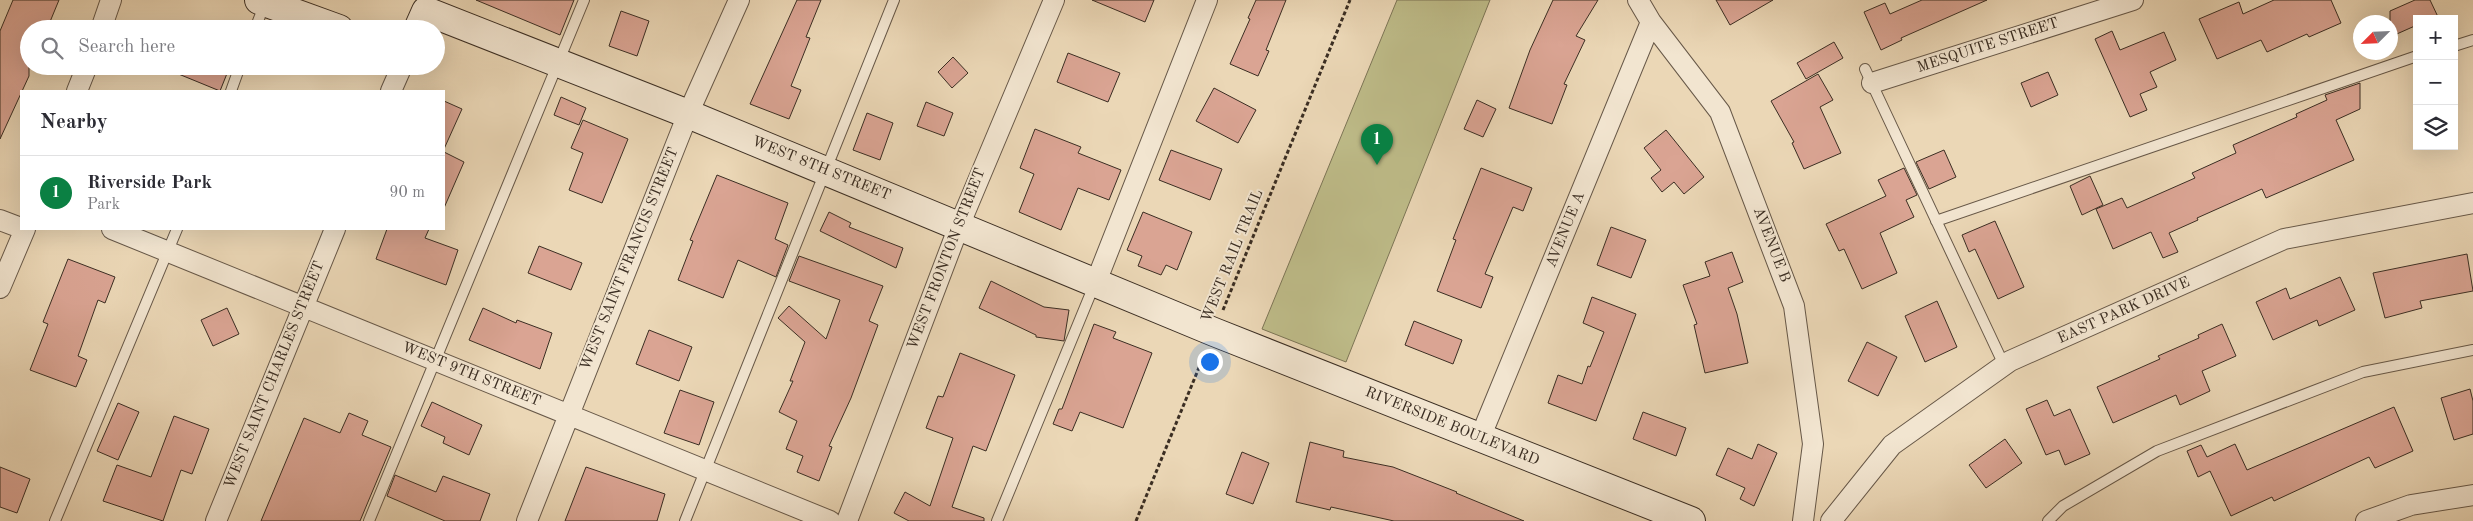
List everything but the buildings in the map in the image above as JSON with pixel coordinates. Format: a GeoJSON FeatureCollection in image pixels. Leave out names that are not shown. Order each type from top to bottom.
{"type":"FeatureCollection","features":[{"type":"Feature","properties":{"kind":"street"},"geometry":{"type":"LineString","coordinates":[[104,20],[111,0]]}},
{"type":"Feature","properties":{"kind":"street","name":"WEST SAINT FRANCIS STREET"},"geometry":{"type":"LineString","coordinates":[[527,521],[688,114],[739,0]]}},
{"type":"Feature","properties":{"kind":"street","name":"WEST FRONTON STREET"},"geometry":{"type":"LineString","coordinates":[[847,521],[959,226],[1054,0]]}},
{"type":"Feature","properties":{"kind":"street"},"geometry":{"type":"LineString","coordinates":[[1096,282],[1207,0]]}},
{"type":"Feature","properties":{"kind":"street","name":"AVENUE B"},"geometry":{"type":"LineString","coordinates":[[1638,0],[1651,22],[1720,112],[1794,306],[1813,444],[1803,521]]}},
{"type":"Feature","properties":{"kind":"street","name":"MESQUITE STREET"},"geometry":{"type":"LineString","coordinates":[[1869,76],[2133,0]]}},
{"type":"Feature","properties":{"kind":"street"},"geometry":{"type":"LineString","coordinates":[[263,1],[315,20]]}},
{"type":"Feature","properties":{"kind":"street","name":"WEST 8TH STREET"},"geometry":{"type":"LineString","coordinates":[[425,13],[444,20]]}},
{"type":"Feature","properties":{"kind":"street","name":"WEST 8TH STREET"},"geometry":{"type":"LineString","coordinates":[[445,20],[688,114],[1214,332]]}},
{"type":"Feature","properties":{"kind":"street","name":"AVENUE A"},"geometry":{"type":"LineString","coordinates":[[1480,438],[1651,22]]}},
{"type":"Feature","properties":{"kind":"street"},"geometry":{"type":"LineString","coordinates":[[77,90],[83,75]]}},
{"type":"Feature","properties":{"kind":"street"},"geometry":{"type":"LineString","coordinates":[[391,90],[398,75]]}},
{"type":"Feature","properties":{"kind":"street","name":"EAST PARK DRIVE"},"geometry":{"type":"LineString","coordinates":[[1831,521],[1892,445],[2004,366],[2284,240],[2473,202]]}},
{"type":"Feature","properties":{"kind":"street"},"geometry":{"type":"LineString","coordinates":[[0,220],[20,228]]}},
{"type":"Feature","properties":{"kind":"street"},"geometry":{"type":"LineString","coordinates":[[0,288],[23,230]]}},
{"type":"Feature","properties":{"kind":"street","name":"WEST 9TH STREET"},"geometry":{"type":"LineString","coordinates":[[114,230],[830,521]]}},
{"type":"Feature","properties":{"kind":"street","name":"WEST SAINT CHARLES STREET"},"geometry":{"type":"LineString","coordinates":[[216,521],[335,230]]}},
{"type":"Feature","properties":{"kind":"street","name":"RIVERSIDE BOULEVARD"},"geometry":{"type":"LineString","coordinates":[[1214,332],[1691,521]]}},
{"type":"Feature","properties":{"kind":"street"},"geometry":{"type":"LineString","coordinates":[[2366,521],[2411,505],[2473,495]]}},
{"type":"Feature","properties":{"kind":"lane"},"geometry":{"type":"LineString","coordinates":[[369,521],[584,0]]}},
{"type":"Feature","properties":{"kind":"lane"},"geometry":{"type":"LineString","coordinates":[[685,521],[894,0]]}},
{"type":"Feature","properties":{"kind":"lane"},"geometry":{"type":"LineString","coordinates":[[258,20],[263,1]]}},
{"type":"Feature","properties":{"kind":"lane"},"geometry":{"type":"LineString","coordinates":[[2458,45],[2473,40]]}},
{"type":"Feature","properties":{"kind":"lane"},"geometry":{"type":"LineString","coordinates":[[1936,221],[2413,57]]}},
{"type":"Feature","properties":{"kind":"lane"},"geometry":{"type":"LineString","coordinates":[[231,90],[237,75]]}},
{"type":"Feature","properties":{"kind":"lane"},"geometry":{"type":"LineString","coordinates":[[1869,76],[2004,366]]}},
{"type":"Feature","properties":{"kind":"lane"},"geometry":{"type":"LineString","coordinates":[[55,521],[177,230]]}},
{"type":"Feature","properties":{"kind":"lane"},"geometry":{"type":"LineString","coordinates":[[997,521],[1096,282]]}},
{"type":"Feature","properties":{"kind":"lane"},"geometry":{"type":"LineString","coordinates":[[2048,521],[2063,506],[2157,451],[2362,372],[2473,350]]}},
{"type":"Feature","properties":{"kind":"path","name":"WEST RAIL TRAIL"},"geometry":{"type":"LineString","coordinates":[[1136,521],[1350,0]]}},
{"type":"Feature","properties":{"kind":"shaded area"},"geometry":{"type":"Polygon","coordinates":[[[1397,0],[1490,0],[1346,362],[1262,329],[1397,0]]]}},
{"type":"Feature","properties":{"kind":"place","name":"Riverside Park"},"geometry":{"type":"Point","coordinates":[1377,165]}}]}
